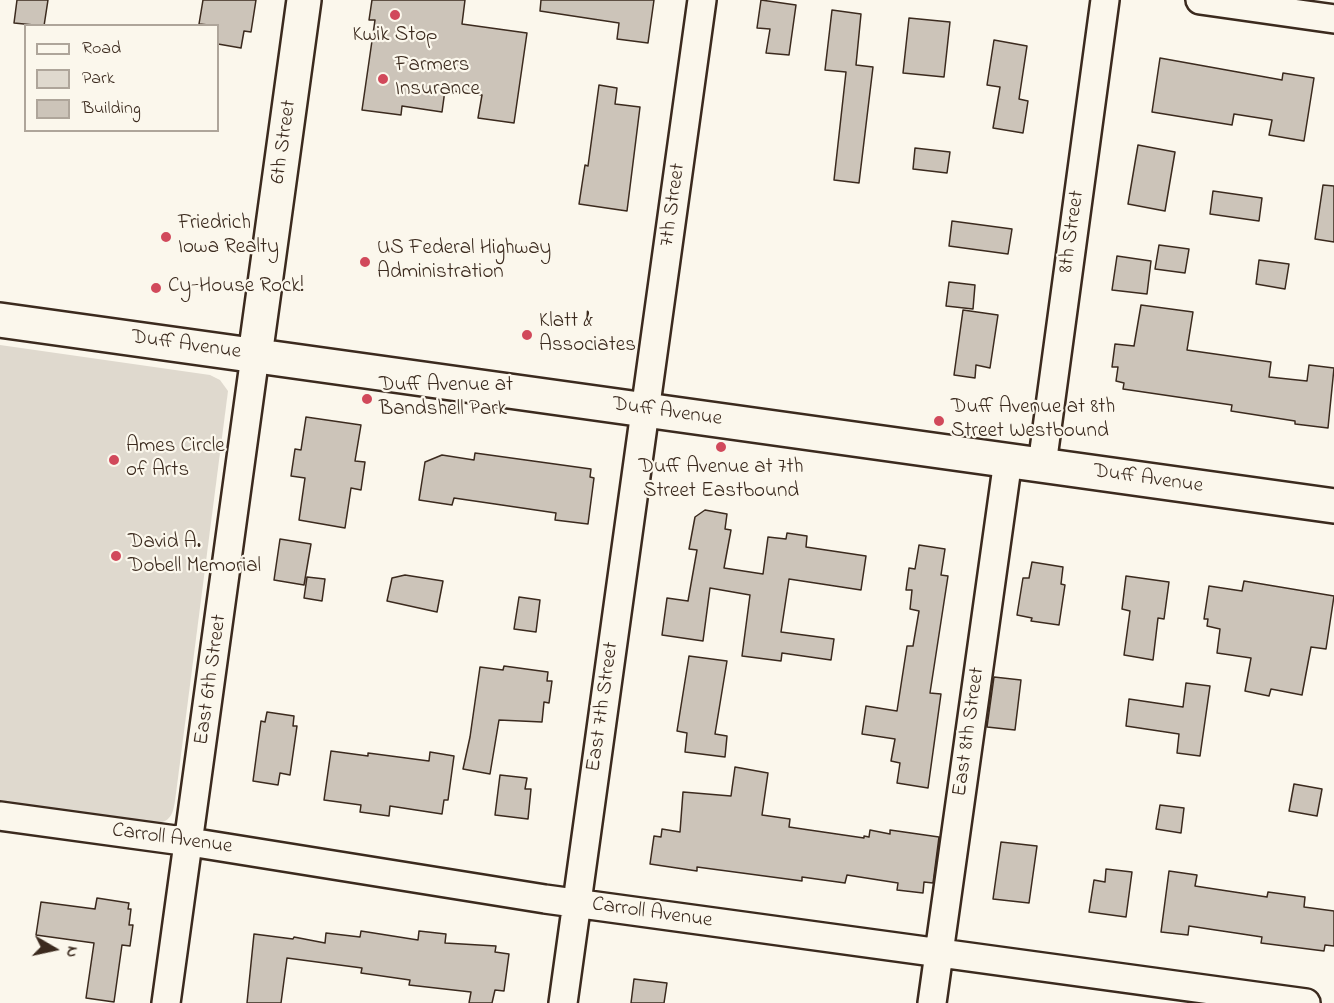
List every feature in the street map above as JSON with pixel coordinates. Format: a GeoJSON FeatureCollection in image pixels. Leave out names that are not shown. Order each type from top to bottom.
{"type":"FeatureCollection","features":[{"type":"Feature","properties":{"kind":"main road","name":"6th Street"},"geometry":{"type":"LineString","coordinates":[[255,356],[304,0]]}},
{"type":"Feature","properties":{"kind":"main road","name":"Duff Avenue"},"geometry":{"type":"LineString","coordinates":[[0,320],[1334,506]]}},
{"type":"Feature","properties":{"kind":"street","name":"7th Street"},"geometry":{"type":"LineString","coordinates":[[645,410],[702,0]]}},
{"type":"Feature","properties":{"kind":"street","name":"8th Street"},"geometry":{"type":"LineString","coordinates":[[1042,465],[1105,0]]}},
{"type":"Feature","properties":{"kind":"street"},"geometry":{"type":"LineString","coordinates":[[1200,0],[1334,19]]}},
{"type":"Feature","properties":{"kind":"street","name":"East 6th Street"},"geometry":{"type":"LineString","coordinates":[[166,1003],[190,842],[255,356]]}},
{"type":"Feature","properties":{"kind":"street","name":"East 7th Street"},"geometry":{"type":"LineString","coordinates":[[563,1003],[645,410]]}},
{"type":"Feature","properties":{"kind":"street","name":"East 8th Street"},"geometry":{"type":"LineString","coordinates":[[932,1003],[1008,460]]}},
{"type":"Feature","properties":{"kind":"street","name":"Carroll Avenue"},"geometry":{"type":"LineString","coordinates":[[0,816],[190,842],[577,903],[1306,1003]]}},
{"type":"Feature","properties":{"kind":"green space"},"geometry":{"type":"Polygon","coordinates":[[[0,345],[210,375],[220,380],[228,391],[175,801],[171,816],[162,822],[0,801],[0,345]]]}},
{"type":"Feature","properties":{"kind":"building"},"geometry":{"type":"Polygon","coordinates":[[[17,0],[48,0],[44,24],[14,23],[17,0]]]}},
{"type":"Feature","properties":{"kind":"building"},"geometry":{"type":"Polygon","coordinates":[[[203,0],[256,0],[251,32],[244,31],[241,48],[219,44],[219,24],[199,24],[203,0]]]}},
{"type":"Feature","properties":{"kind":"building"},"geometry":{"type":"Polygon","coordinates":[[[372,0],[465,0],[462,24],[527,33],[514,123],[478,118],[482,95],[445,90],[442,112],[402,106],[401,115],[362,110],[375,20],[369,20],[372,0]]]}},
{"type":"Feature","properties":{"kind":"building"},"geometry":{"type":"Polygon","coordinates":[[[541,0],[654,0],[648,43],[617,39],[619,23],[540,11],[541,0]]]}},
{"type":"Feature","properties":{"kind":"building"},"geometry":{"type":"Polygon","coordinates":[[[761,0],[796,5],[789,55],[766,53],[770,29],[757,28],[761,0]]]}},
{"type":"Feature","properties":{"kind":"building"},"geometry":{"type":"Polygon","coordinates":[[[832,10],[861,14],[856,65],[873,67],[859,183],[834,180],[846,72],[825,70],[832,10]]]}},
{"type":"Feature","properties":{"kind":"building"},"geometry":{"type":"Polygon","coordinates":[[[909,18],[950,22],[944,77],[903,73],[909,18]]]}},
{"type":"Feature","properties":{"kind":"building"},"geometry":{"type":"Polygon","coordinates":[[[994,40],[1027,46],[1019,99],[1028,101],[1023,133],[993,128],[1000,87],[987,85],[994,40]]]}},
{"type":"Feature","properties":{"kind":"building"},"geometry":{"type":"Polygon","coordinates":[[[1160,58],[1282,80],[1283,73],[1314,78],[1304,141],[1269,135],[1272,120],[1234,114],[1232,125],[1152,112],[1160,58]]]}},
{"type":"Feature","properties":{"kind":"building"},"geometry":{"type":"Polygon","coordinates":[[[599,85],[617,88],[615,104],[640,107],[627,211],[579,204],[585,165],[588,166],[599,85]]]}},
{"type":"Feature","properties":{"kind":"building"},"geometry":{"type":"Polygon","coordinates":[[[1138,145],[1175,152],[1165,211],[1128,204],[1138,145]]]}},
{"type":"Feature","properties":{"kind":"building"},"geometry":{"type":"Polygon","coordinates":[[[915,148],[950,152],[947,173],[913,169],[915,148]]]}},
{"type":"Feature","properties":{"kind":"building"},"geometry":{"type":"Polygon","coordinates":[[[1323,185],[1334,186],[1334,242],[1315,239],[1323,185]]]}},
{"type":"Feature","properties":{"kind":"building"},"geometry":{"type":"Polygon","coordinates":[[[1213,191],[1262,198],[1259,221],[1210,214],[1213,191]]]}},
{"type":"Feature","properties":{"kind":"building"},"geometry":{"type":"Polygon","coordinates":[[[952,221],[1012,229],[1008,254],[949,246],[952,221]]]}},
{"type":"Feature","properties":{"kind":"building"},"geometry":{"type":"Polygon","coordinates":[[[1159,245],[1189,249],[1185,273],[1155,269],[1159,245]]]}},
{"type":"Feature","properties":{"kind":"building"},"geometry":{"type":"Polygon","coordinates":[[[1117,256],[1151,261],[1147,294],[1112,290],[1117,256]]]}},
{"type":"Feature","properties":{"kind":"building"},"geometry":{"type":"Polygon","coordinates":[[[1259,260],[1289,264],[1285,289],[1256,284],[1259,260]]]}},
{"type":"Feature","properties":{"kind":"building"},"geometry":{"type":"Polygon","coordinates":[[[949,282],[975,285],[973,309],[946,306],[949,282]]]}},
{"type":"Feature","properties":{"kind":"building"},"geometry":{"type":"Polygon","coordinates":[[[1141,305],[1193,312],[1187,350],[1271,362],[1269,377],[1307,381],[1309,365],[1334,368],[1328,428],[1231,411],[1232,405],[1123,389],[1124,383],[1116,381],[1118,367],[1112,367],[1115,344],[1134,346],[1141,305]]]}},
{"type":"Feature","properties":{"kind":"building"},"geometry":{"type":"Polygon","coordinates":[[[963,310],[998,315],[990,368],[976,365],[975,378],[954,375],[963,310]]]}},
{"type":"Feature","properties":{"kind":"building"},"geometry":{"type":"Polygon","coordinates":[[[306,417],[361,425],[355,461],[365,462],[361,490],[351,488],[345,528],[299,520],[305,478],[291,476],[295,449],[301,450],[306,417]]]}},
{"type":"Feature","properties":{"kind":"building"},"geometry":{"type":"Polygon","coordinates":[[[475,453],[591,469],[590,477],[594,478],[588,524],[555,520],[556,513],[454,498],[452,505],[419,500],[425,462],[442,455],[474,460],[475,453]]]}},
{"type":"Feature","properties":{"kind":"building"},"geometry":{"type":"Polygon","coordinates":[[[705,510],[727,514],[725,529],[731,530],[724,568],[763,574],[768,537],[786,539],[787,533],[807,536],[806,547],[866,556],[861,590],[789,579],[781,632],[834,639],[831,660],[782,653],[781,661],[742,656],[750,595],[710,588],[703,641],[662,635],[667,598],[688,601],[697,550],[689,549],[695,517],[705,510]]]}},
{"type":"Feature","properties":{"kind":"building"},"geometry":{"type":"Polygon","coordinates":[[[280,539],[311,544],[304,585],[274,580],[280,539]]]}},
{"type":"Feature","properties":{"kind":"building"},"geometry":{"type":"Polygon","coordinates":[[[919,545],[945,549],[941,575],[948,576],[930,693],[941,694],[928,788],[897,783],[900,763],[891,761],[895,739],[862,734],[866,706],[897,711],[907,646],[913,646],[919,611],[910,609],[912,590],[906,590],[909,568],[915,569],[919,545]]]}},
{"type":"Feature","properties":{"kind":"building"},"geometry":{"type":"Polygon","coordinates":[[[1032,562],[1063,567],[1061,584],[1065,585],[1059,625],[1031,621],[1032,618],[1017,615],[1023,578],[1029,578],[1032,562]]]}},
{"type":"Feature","properties":{"kind":"building"},"geometry":{"type":"Polygon","coordinates":[[[405,575],[443,581],[437,612],[387,601],[392,578],[405,575]]]}},
{"type":"Feature","properties":{"kind":"building"},"geometry":{"type":"Polygon","coordinates":[[[1126,576],[1169,582],[1164,619],[1158,618],[1153,660],[1124,655],[1130,611],[1122,609],[1126,576]]]}},
{"type":"Feature","properties":{"kind":"building"},"geometry":{"type":"Polygon","coordinates":[[[307,577],[325,579],[322,601],[304,598],[307,577]]]}},
{"type":"Feature","properties":{"kind":"building"},"geometry":{"type":"Polygon","coordinates":[[[1244,581],[1334,596],[1326,649],[1311,647],[1302,695],[1271,689],[1269,696],[1245,691],[1251,658],[1217,653],[1220,629],[1207,626],[1208,619],[1204,619],[1209,586],[1242,591],[1244,581]]]}},
{"type":"Feature","properties":{"kind":"building"},"geometry":{"type":"Polygon","coordinates":[[[519,597],[540,600],[536,632],[514,629],[519,597]]]}},
{"type":"Feature","properties":{"kind":"building"},"geometry":{"type":"Polygon","coordinates":[[[689,656],[727,661],[715,734],[727,736],[725,757],[685,752],[687,733],[677,731],[689,656]]]}},
{"type":"Feature","properties":{"kind":"building"},"geometry":{"type":"Polygon","coordinates":[[[504,666],[548,672],[547,681],[552,681],[549,703],[544,702],[542,722],[499,720],[490,774],[463,769],[480,667],[503,670],[504,666]]]}},
{"type":"Feature","properties":{"kind":"building"},"geometry":{"type":"Polygon","coordinates":[[[994,677],[1021,680],[1015,730],[987,727],[994,677]]]}},
{"type":"Feature","properties":{"kind":"building"},"geometry":{"type":"Polygon","coordinates":[[[1186,683],[1210,686],[1200,756],[1177,753],[1179,734],[1126,726],[1129,699],[1183,707],[1186,683]]]}},
{"type":"Feature","properties":{"kind":"building"},"geometry":{"type":"Polygon","coordinates":[[[267,712],[294,716],[293,726],[297,726],[290,775],[280,773],[278,785],[253,781],[261,721],[265,722],[267,712]]]}},
{"type":"Feature","properties":{"kind":"building"},"geometry":{"type":"Polygon","coordinates":[[[331,751],[429,761],[430,752],[454,756],[448,800],[444,800],[442,814],[390,806],[389,816],[360,812],[361,805],[324,800],[331,751]]]}},
{"type":"Feature","properties":{"kind":"building"},"geometry":{"type":"Polygon","coordinates":[[[735,767],[768,773],[762,815],[790,819],[789,827],[864,838],[864,836],[869,837],[870,830],[890,834],[890,830],[939,837],[933,883],[924,882],[923,893],[897,890],[898,883],[847,875],[845,883],[802,877],[802,881],[697,867],[697,871],[650,864],[654,836],[661,837],[662,829],[680,832],[683,792],[731,796],[735,767]]]}},
{"type":"Feature","properties":{"kind":"building"},"geometry":{"type":"Polygon","coordinates":[[[500,775],[527,778],[525,789],[531,789],[528,819],[495,815],[500,775]]]}},
{"type":"Feature","properties":{"kind":"building"},"geometry":{"type":"Polygon","coordinates":[[[1294,784],[1322,789],[1317,816],[1289,811],[1294,784]]]}},
{"type":"Feature","properties":{"kind":"building"},"geometry":{"type":"Polygon","coordinates":[[[1160,805],[1184,808],[1181,833],[1156,829],[1160,805]]]}},
{"type":"Feature","properties":{"kind":"building"},"geometry":{"type":"Polygon","coordinates":[[[1001,842],[1037,846],[1029,903],[993,899],[1001,842]]]}},
{"type":"Feature","properties":{"kind":"building"},"geometry":{"type":"Polygon","coordinates":[[[1106,869],[1132,872],[1126,917],[1089,912],[1094,880],[1105,882],[1106,869]]]}},
{"type":"Feature","properties":{"kind":"building"},"geometry":{"type":"Polygon","coordinates":[[[1169,871],[1197,875],[1195,886],[1267,897],[1268,892],[1305,897],[1304,907],[1334,911],[1334,946],[1325,945],[1324,951],[1261,943],[1262,937],[1189,926],[1188,935],[1161,932],[1169,871]]]}},
{"type":"Feature","properties":{"kind":"building"},"geometry":{"type":"Polygon","coordinates":[[[97,898],[129,903],[128,909],[131,909],[129,925],[133,925],[130,946],[122,945],[114,1002],[86,998],[94,943],[36,935],[41,902],[95,909],[97,898]]]}},
{"type":"Feature","properties":{"kind":"building"},"geometry":{"type":"Polygon","coordinates":[[[361,931],[418,940],[419,931],[446,934],[445,943],[496,946],[495,952],[509,954],[504,991],[495,990],[492,1003],[469,1003],[471,992],[409,985],[410,980],[361,973],[362,968],[287,958],[281,1003],[247,1003],[254,934],[293,939],[294,937],[325,943],[326,933],[360,937],[361,931]]]}},
{"type":"Feature","properties":{"kind":"building"},"geometry":{"type":"Polygon","coordinates":[[[634,979],[667,983],[664,1003],[631,1003],[634,979]]]}},
{"type":"Feature","properties":{"kind":"place","name":"Kwik Stop"},"geometry":{"type":"Point","coordinates":[395,15]}},
{"type":"Feature","properties":{"kind":"place","name":"Farmers Insurance"},"geometry":{"type":"Point","coordinates":[383,79]}},
{"type":"Feature","properties":{"kind":"place","name":"Friedrich Iowa Realty"},"geometry":{"type":"Point","coordinates":[166,237]}},
{"type":"Feature","properties":{"kind":"place","name":"US Federal Highway Administration"},"geometry":{"type":"Point","coordinates":[365,262]}},
{"type":"Feature","properties":{"kind":"place","name":"Cy-House Rock!"},"geometry":{"type":"Point","coordinates":[156,288]}},
{"type":"Feature","properties":{"kind":"place","name":"Klatt & Associates"},"geometry":{"type":"Point","coordinates":[527,335]}},
{"type":"Feature","properties":{"kind":"place","name":"Duff Avenue at Bandshell Park"},"geometry":{"type":"Point","coordinates":[367,399]}},
{"type":"Feature","properties":{"kind":"place","name":"Duff Avenue at 8th Street Westbound"},"geometry":{"type":"Point","coordinates":[939,421]}},
{"type":"Feature","properties":{"kind":"place","name":"Duff Avenue at 7th Street Eastbound"},"geometry":{"type":"Point","coordinates":[721,447]}},
{"type":"Feature","properties":{"kind":"place","name":"Ames Circle of Arts"},"geometry":{"type":"Point","coordinates":[114,460]}},
{"type":"Feature","properties":{"kind":"place","name":"David A. Dobell Memorial"},"geometry":{"type":"Point","coordinates":[116,556]}}]}
